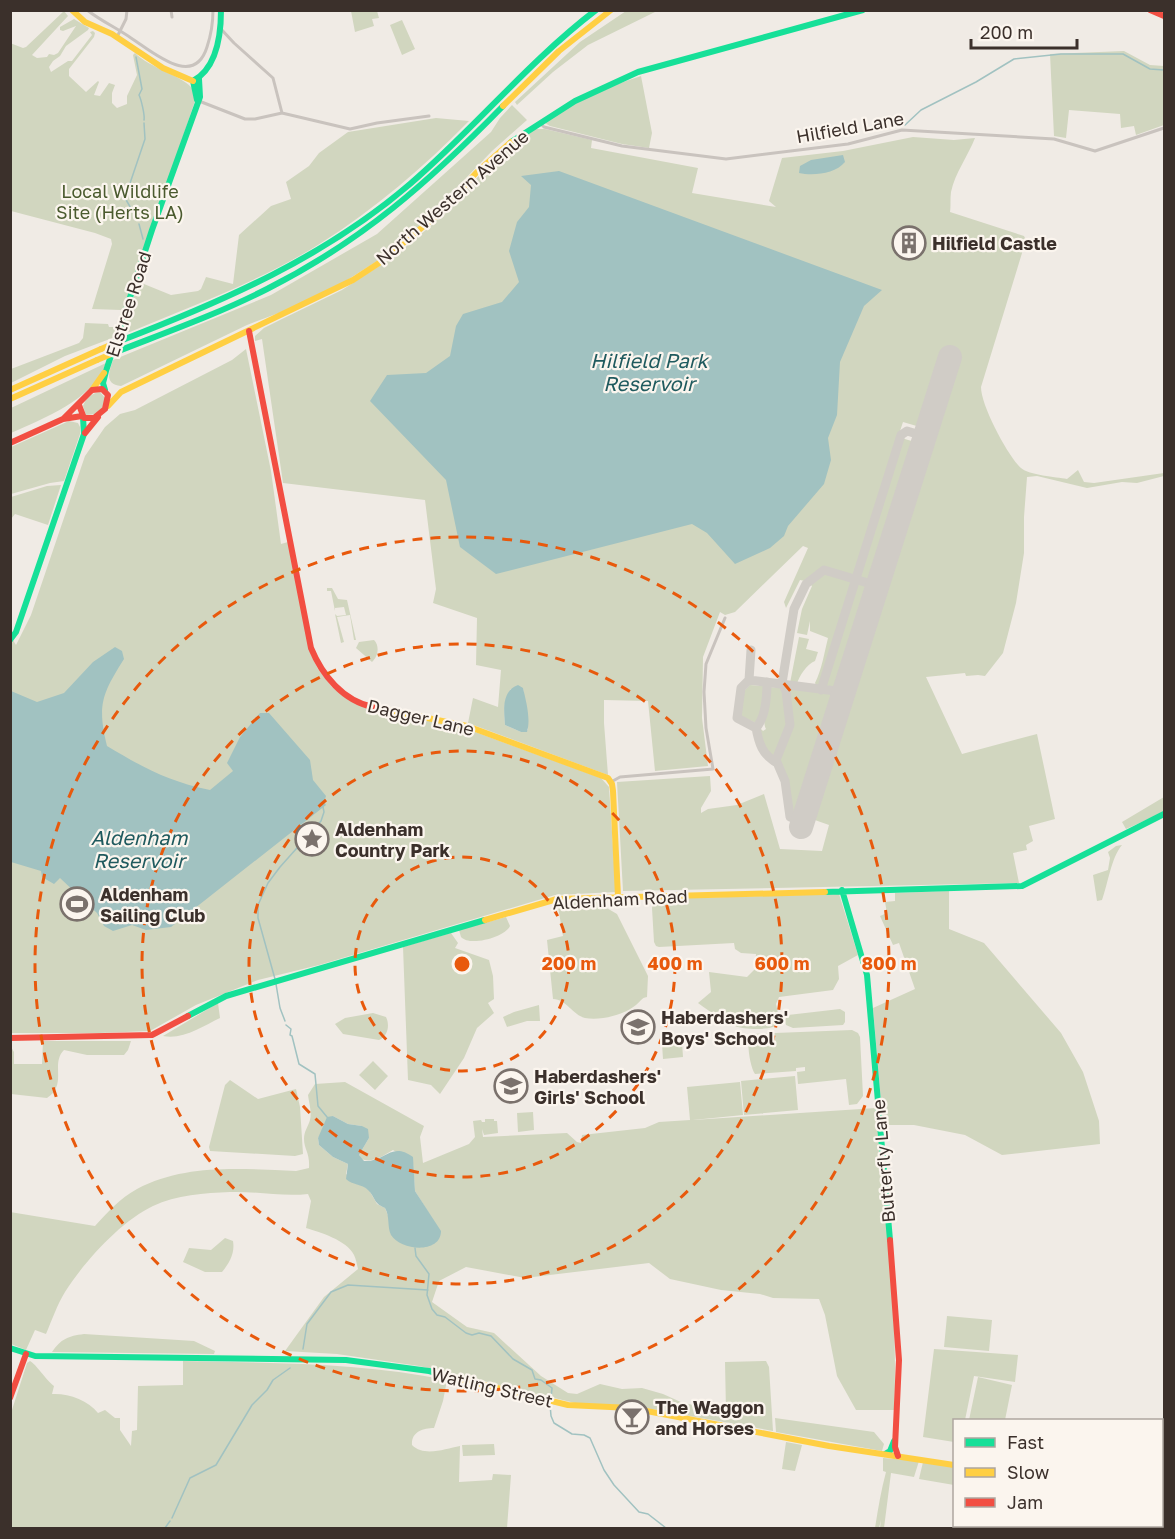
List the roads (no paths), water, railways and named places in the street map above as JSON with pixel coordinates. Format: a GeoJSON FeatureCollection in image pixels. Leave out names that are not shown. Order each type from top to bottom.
{"type":"FeatureCollection","features":[{"type":"Feature","properties":{"kind":"main road"},"geometry":{"type":"LineString","coordinates":[[72,10],[85,21],[119,34],[163,68],[196,83]]}},
{"type":"Feature","properties":{"kind":"main road"},"geometry":{"type":"LineString","coordinates":[[197,100],[196,83],[209,66],[221,28],[221,10]]}},
{"type":"Feature","properties":{"kind":"main road"},"geometry":{"type":"LineString","coordinates":[[10,390],[120,341],[256,285],[305,259],[352,228],[425,171],[560,38],[596,10]]}},
{"type":"Feature","properties":{"kind":"main road"},"geometry":{"type":"LineString","coordinates":[[10,399],[260,292],[310,266],[357,235],[431,177],[545,63],[579,33],[611,10]]}},
{"type":"Feature","properties":{"kind":"main road","name":"North Western Avenue"},"geometry":{"type":"LineString","coordinates":[[108,406],[122,392],[328,293],[379,263],[436,216],[494,156],[539,122],[575,101],[638,72],[863,10]]}},
{"type":"Feature","properties":{"kind":"main road"},"geometry":{"type":"LineString","coordinates":[[1150,10],[1164,16]]}},
{"type":"Feature","properties":{"kind":"main road","name":"Elstree Road"},"geometry":{"type":"LineString","coordinates":[[106,391],[103,383],[106,371],[197,100]]}},
{"type":"Feature","properties":{"kind":"main road","name":"Dagger Lane"},"geometry":{"type":"LineString","coordinates":[[249,331],[311,648],[325,674],[339,689],[364,705],[466,726],[605,776],[611,782]]}},
{"type":"Feature","properties":{"kind":"main road","name":"Elstree Road"},"geometry":{"type":"LineString","coordinates":[[92,390],[106,371]]}},
{"type":"Feature","properties":{"kind":"main road"},"geometry":{"type":"LineString","coordinates":[[10,443],[63,419],[92,390],[100,388],[106,391],[109,399],[108,406],[84,434],[16,632],[10,640]]}},
{"type":"Feature","properties":{"kind":"main road","name":"North Western Avenue"},"geometry":{"type":"LineString","coordinates":[[106,391],[122,392]]}},
{"type":"Feature","properties":{"kind":"main road"},"geometry":{"type":"LineString","coordinates":[[79,405],[83,417],[84,434]]}},
{"type":"Feature","properties":{"kind":"main road"},"geometry":{"type":"LineString","coordinates":[[63,419],[98,417]]}},
{"type":"Feature","properties":{"kind":"main road"},"geometry":{"type":"LineString","coordinates":[[611,782],[618,897]]}},
{"type":"Feature","properties":{"kind":"main road","name":"Aldenham Road"},"geometry":{"type":"LineString","coordinates":[[10,1038],[152,1035],[226,996],[557,899],[1022,886],[1164,814]]}},
{"type":"Feature","properties":{"kind":"main road","name":"Butterfly Lane"},"geometry":{"type":"LineString","coordinates":[[842,890],[867,975],[899,1360],[896,1436],[892,1453]]}},
{"type":"Feature","properties":{"kind":"main road","name":"Watling Street"},"geometry":{"type":"LineString","coordinates":[[10,1348],[26,1354],[59,1356],[346,1360],[429,1371],[580,1407],[631,1408],[828,1446],[892,1453],[953,1465]]}},
{"type":"Feature","properties":{"kind":"main road"},"geometry":{"type":"LineString","coordinates":[[10,1398],[26,1354]]}},
{"type":"Feature","properties":{"kind":"street"},"geometry":{"type":"LineString","coordinates":[[87,10],[119,34],[170,62],[186,67],[199,63],[205,55],[213,26],[213,10]]}},
{"type":"Feature","properties":{"kind":"street"},"geometry":{"type":"LineString","coordinates":[[119,34],[126,19],[127,10]]}},
{"type":"Feature","properties":{"kind":"street"},"geometry":{"type":"LineString","coordinates":[[171,10],[172,17]]}},
{"type":"Feature","properties":{"kind":"street"},"geometry":{"type":"LineString","coordinates":[[221,28],[234,43],[273,78],[282,113]]}},
{"type":"Feature","properties":{"kind":"street"},"geometry":{"type":"LineString","coordinates":[[197,100],[245,119],[282,113],[350,129],[429,116]]}},
{"type":"Feature","properties":{"kind":"street","name":"Hilfield Lane"},"geometry":{"type":"LineString","coordinates":[[539,122],[544,127],[622,146],[726,159],[848,144],[902,130],[1054,139],[1095,151],[1164,128]]}},
{"type":"Feature","properties":{"kind":"street"},"geometry":{"type":"LineString","coordinates":[[611,782],[620,777],[712,769],[714,766],[706,728],[704,692],[706,664],[725,618]]}},
{"type":"Feature","properties":{"kind":"water"},"geometry":{"type":"Polygon","coordinates":[[[843,155],[845,162],[830,172],[799,173],[800,166],[811,160],[843,155]]]}},
{"type":"Feature","properties":{"kind":"water","name":"Hilfield Park Reservoir"},"geometry":{"type":"Polygon","coordinates":[[[559,171],[882,290],[864,306],[840,362],[837,415],[828,438],[831,460],[824,484],[788,526],[784,536],[770,548],[735,564],[707,533],[692,524],[496,574],[460,547],[446,480],[370,401],[387,375],[426,373],[450,356],[456,326],[463,314],[502,302],[519,282],[509,251],[517,222],[529,207],[531,185],[521,176],[559,171]]]}},
{"type":"Feature","properties":{"kind":"water","name":"Aldenham Reservoir"},"geometry":{"type":"Polygon","coordinates":[[[115,647],[122,651],[124,659],[106,691],[102,710],[107,746],[156,773],[210,790],[233,771],[227,763],[240,737],[260,713],[269,713],[310,760],[313,780],[326,796],[324,802],[326,805],[171,927],[146,930],[132,925],[113,931],[104,926],[97,913],[60,878],[54,884],[42,877],[41,871],[11,862],[11,691],[37,702],[64,693],[93,662],[115,647]]]}},
{"type":"Feature","properties":{"kind":"water"},"geometry":{"type":"Polygon","coordinates":[[[518,685],[523,688],[527,704],[527,732],[521,732],[505,725],[506,697],[518,685]]]}},
{"type":"Feature","properties":{"kind":"water"},"geometry":{"type":"Polygon","coordinates":[[[333,1116],[348,1124],[368,1129],[369,1138],[359,1155],[364,1161],[378,1159],[394,1151],[413,1157],[415,1191],[441,1231],[435,1244],[420,1248],[411,1247],[396,1240],[391,1235],[385,1208],[376,1202],[366,1188],[346,1179],[348,1164],[333,1157],[319,1145],[318,1138],[327,1117],[333,1116]]]}},
{"type":"Feature","properties":{"kind":"waterway"},"geometry":{"type":"LineString","coordinates":[[905,125],[921,110],[976,82],[1014,59],[1061,54],[1123,54],[1150,69],[1164,70]]}},
{"type":"Feature","properties":{"kind":"waterway"},"geometry":{"type":"LineString","coordinates":[[136,57],[142,89],[139,95],[144,120]]}},
{"type":"Feature","properties":{"kind":"waterway"},"geometry":{"type":"LineString","coordinates":[[136,217],[125,198],[145,139],[144,123]]}},
{"type":"Feature","properties":{"kind":"waterway"},"geometry":{"type":"LineString","coordinates":[[139,224],[143,239]]}},
{"type":"Feature","properties":{"kind":"waterway"},"geometry":{"type":"LineString","coordinates":[[275,979],[258,918],[258,905],[268,883],[321,821],[323,807]]}},
{"type":"Feature","properties":{"kind":"waterway"},"geometry":{"type":"LineString","coordinates":[[276,984],[285,1021]]}},
{"type":"Feature","properties":{"kind":"waterway"},"geometry":{"type":"LineString","coordinates":[[286,1025],[291,1029],[290,1035],[299,1064],[315,1074],[318,1106],[327,1117]]}},
{"type":"Feature","properties":{"kind":"waterway"},"geometry":{"type":"LineString","coordinates":[[415,1248],[416,1256],[429,1274],[427,1295],[437,1315],[445,1317],[466,1333],[491,1336],[513,1359],[532,1370],[535,1379],[541,1380],[552,1388],[551,1399]]}},
{"type":"Feature","properties":{"kind":"waterway"},"geometry":{"type":"LineString","coordinates":[[303,1349],[307,1324],[331,1292],[348,1285],[428,1290]]}},
{"type":"Feature","properties":{"kind":"waterway"},"geometry":{"type":"LineString","coordinates":[[172,1518],[190,1478],[216,1465],[252,1405],[267,1390],[273,1380],[290,1368]]}},
{"type":"Feature","properties":{"kind":"waterway"},"geometry":{"type":"LineString","coordinates":[[550,1404],[554,1423],[572,1434],[590,1438],[604,1470],[614,1485],[639,1512],[648,1514],[666,1528]]}},
{"type":"Feature","properties":{"kind":"waterway"},"geometry":{"type":"LineString","coordinates":[[165,1528],[170,1521]]}},
{"type":"Feature","properties":{"kind":"place","name":"Hilfield Castle"},"geometry":{"type":"Point","coordinates":[909,243]}},
{"type":"Feature","properties":{"kind":"place","name":"Aldenham Country Park"},"geometry":{"type":"Point","coordinates":[312,839]}},
{"type":"Feature","properties":{"kind":"place","name":"Aldenham Sailing Club"},"geometry":{"type":"Point","coordinates":[77,904]}},
{"type":"Feature","properties":{"kind":"place","name":"Haberdashers' Boys' School"},"geometry":{"type":"Point","coordinates":[638,1027]}},
{"type":"Feature","properties":{"kind":"place","name":"Haberdashers' Girls' School"},"geometry":{"type":"Point","coordinates":[511,1086]}},
{"type":"Feature","properties":{"kind":"place","name":"The Waggon and Horses"},"geometry":{"type":"Point","coordinates":[632,1417]}},
{"type":"Feature","properties":{"kind":"park label","name":"Local Wildlife Site (Herts LA)"},"geometry":{"type":"Point","coordinates":[120,201]}}]}
